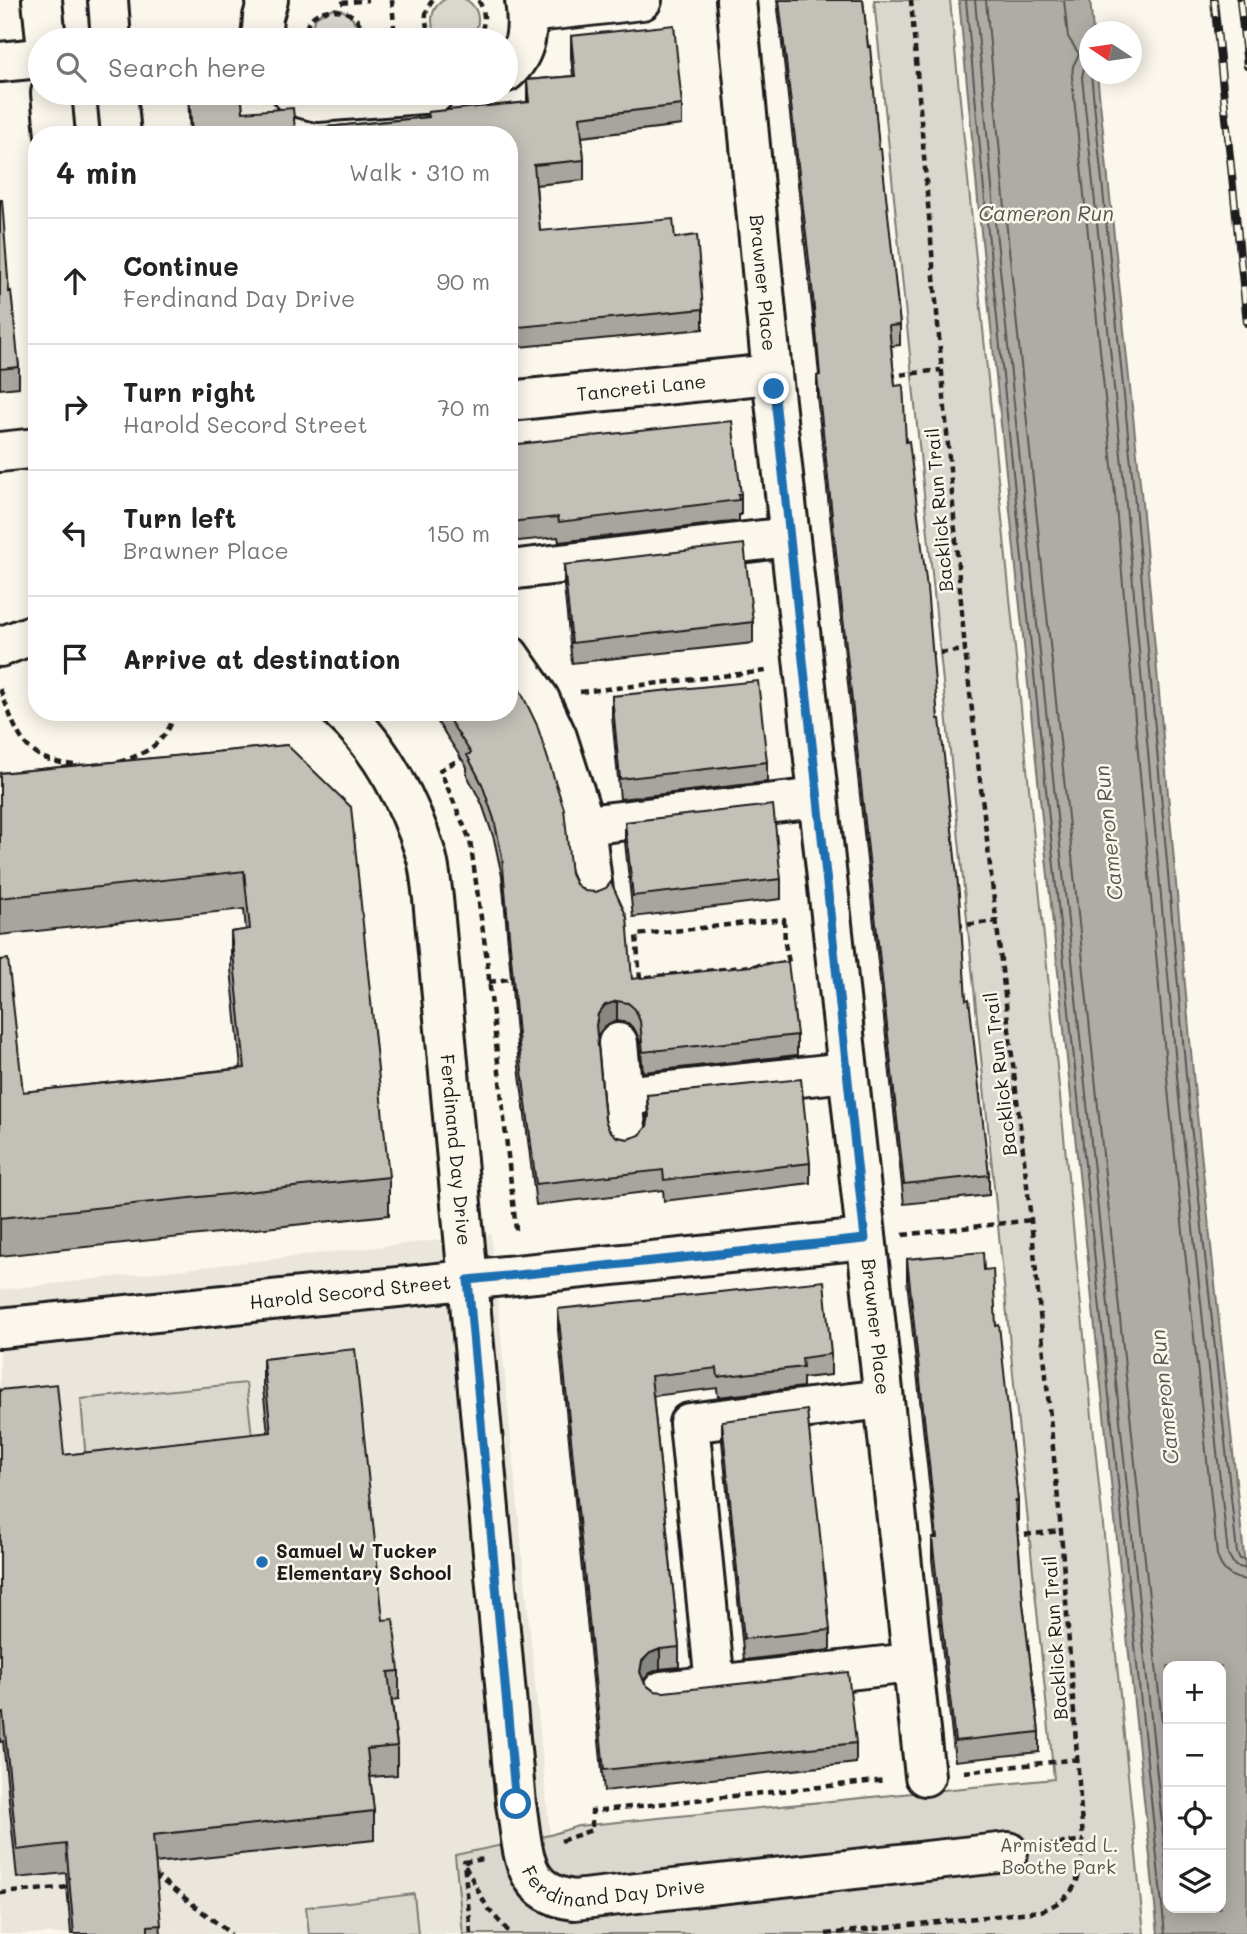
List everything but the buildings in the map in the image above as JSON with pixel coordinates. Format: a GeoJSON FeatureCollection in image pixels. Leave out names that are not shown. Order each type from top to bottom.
{"type":"FeatureCollection","features":[{"type":"Feature","properties":{"kind":"street"},"geometry":{"type":"LineString","coordinates":[[42,0],[45,28]]}},
{"type":"Feature","properties":{"kind":"street"},"geometry":{"type":"LineString","coordinates":[[108,0],[110,28]]}},
{"type":"Feature","properties":{"kind":"street"},"geometry":{"type":"LineString","coordinates":[[256,28],[268,0]]}},
{"type":"Feature","properties":{"kind":"street"},"geometry":{"type":"LineString","coordinates":[[518,58],[528,35],[526,6],[642,0]]}},
{"type":"Feature","properties":{"kind":"street","name":"Brawner Place"},"geometry":{"type":"LineString","coordinates":[[736,0],[789,537],[925,1776]]}},
{"type":"Feature","properties":{"kind":"street"},"geometry":{"type":"LineString","coordinates":[[0,62],[28,59]]}},
{"type":"Feature","properties":{"kind":"street"},"geometry":{"type":"LineString","coordinates":[[52,105],[54,126]]}},
{"type":"Feature","properties":{"kind":"street"},"geometry":{"type":"LineString","coordinates":[[118,105],[120,126]]}},
{"type":"Feature","properties":{"kind":"street","name":"Tancreti Lane"},"geometry":{"type":"LineString","coordinates":[[518,400],[772,374]]}},
{"type":"Feature","properties":{"kind":"street"},"geometry":{"type":"LineString","coordinates":[[0,452],[28,449]]}},
{"type":"Feature","properties":{"kind":"street"},"geometry":{"type":"LineString","coordinates":[[518,569],[789,537]]}},
{"type":"Feature","properties":{"kind":"street"},"geometry":{"type":"LineString","coordinates":[[0,647],[28,636]]}},
{"type":"Feature","properties":{"kind":"street"},"geometry":{"type":"LineString","coordinates":[[518,668],[539,698],[561,748],[585,825],[593,891]]}},
{"type":"Feature","properties":{"kind":"street","name":"Ferdinand Day Drive"},"geometry":{"type":"LineString","coordinates":[[352,721],[385,765],[411,816],[427,857],[433,898],[516,1804],[526,1864],[541,1889],[557,1898],[574,1900],[1008,1852]]}},
{"type":"Feature","properties":{"kind":"street"},"geometry":{"type":"LineString","coordinates":[[585,825],[818,798]]}},
{"type":"Feature","properties":{"kind":"street"},"geometry":{"type":"LineString","coordinates":[[618,1043],[627,1138]]}},
{"type":"Feature","properties":{"kind":"street"},"geometry":{"type":"LineString","coordinates":[[623,1097],[847,1072]]}},
{"type":"Feature","properties":{"kind":"street","name":"Harold Secord Street"},"geometry":{"type":"LineString","coordinates":[[0,1328],[865,1239]]}},
{"type":"Feature","properties":{"kind":"street"},"geometry":{"type":"LineString","coordinates":[[715,1685],[689,1423],[883,1399]]}},
{"type":"Feature","properties":{"kind":"street"},"geometry":{"type":"LineString","coordinates":[[662,1691],[911,1663]]}},
{"type":"Feature","properties":{"kind":"path"},"geometry":{"type":"LineString","coordinates":[[306,28],[312,15],[326,5],[368,0]]}},
{"type":"Feature","properties":{"kind":"path"},"geometry":{"type":"LineString","coordinates":[[392,0],[394,28]]}},
{"type":"Feature","properties":{"kind":"path"},"geometry":{"type":"LineString","coordinates":[[427,28],[425,14],[433,0]]}},
{"type":"Feature","properties":{"kind":"path"},"geometry":{"type":"LineString","coordinates":[[478,0],[485,19],[483,28]]}},
{"type":"Feature","properties":{"kind":"path","name":"Backlick Run Trail"},"geometry":{"type":"LineString","coordinates":[[826,1934],[1041,1911],[1070,1895],[1078,1882],[1083,1840],[1061,1531],[1031,1220],[965,650],[911,0]]}},
{"type":"Feature","properties":{"kind":"path"},"geometry":{"type":"LineString","coordinates":[[337,4],[356,14],[362,28]]}},
{"type":"Feature","properties":{"kind":"path"},"geometry":{"type":"LineString","coordinates":[[877,377],[941,370]]}},
{"type":"Feature","properties":{"kind":"path"},"geometry":{"type":"LineString","coordinates":[[925,654],[965,650]]}},
{"type":"Feature","properties":{"kind":"path"},"geometry":{"type":"LineString","coordinates":[[545,711],[583,691],[804,667]]}},
{"type":"Feature","properties":{"kind":"path"},"geometry":{"type":"LineString","coordinates":[[0,689],[17,732],[29,749],[40,758],[60,764],[86,766]]}},
{"type":"Feature","properties":{"kind":"path"},"geometry":{"type":"LineString","coordinates":[[114,764],[140,756],[152,748],[165,736],[171,721]]}},
{"type":"Feature","properties":{"kind":"path"},"geometry":{"type":"LineString","coordinates":[[475,751],[440,770],[470,840],[489,982],[516,1230]]}},
{"type":"Feature","properties":{"kind":"path"},"geometry":{"type":"LineString","coordinates":[[784,919],[789,962],[640,978],[639,960],[636,935],[784,919]]}},
{"type":"Feature","properties":{"kind":"path"},"geometry":{"type":"LineString","coordinates":[[956,926],[997,921]]}},
{"type":"Feature","properties":{"kind":"path"},"geometry":{"type":"LineString","coordinates":[[785,944],[833,939]]}},
{"type":"Feature","properties":{"kind":"path"},"geometry":{"type":"LineString","coordinates":[[625,962],[639,960]]}},
{"type":"Feature","properties":{"kind":"path"},"geometry":{"type":"LineString","coordinates":[[489,982],[516,978]]}},
{"type":"Feature","properties":{"kind":"path"},"geometry":{"type":"LineString","coordinates":[[865,1239],[1031,1220]]}},
{"type":"Feature","properties":{"kind":"path"},"geometry":{"type":"LineString","coordinates":[[1007,1537],[1061,1531]]}},
{"type":"Feature","properties":{"kind":"path"},"geometry":{"type":"LineString","coordinates":[[464,1862],[524,1855],[592,1830],[592,1811],[1078,1759]]}},
{"type":"Feature","properties":{"kind":"path"},"geometry":{"type":"LineString","coordinates":[[464,1862],[471,1934]]}},
{"type":"Feature","properties":{"kind":"path"},"geometry":{"type":"LineString","coordinates":[[464,1862],[488,1909],[512,1934]]}},
{"type":"Feature","properties":{"kind":"path"},"geometry":{"type":"LineString","coordinates":[[146,1879],[159,1878],[231,1934]]}},
{"type":"Feature","properties":{"kind":"path"},"geometry":{"type":"LineString","coordinates":[[0,1894],[80,1886]]}},
{"type":"Feature","properties":{"kind":"shaded area","name":"Samuel W Tucker Elementary School"},"geometry":{"type":"Polygon","coordinates":[[[491,1234],[550,1835],[455,1855],[463,1934],[0,1934],[0,1290],[491,1234]]]}},
{"type":"Feature","properties":{"kind":"green space"},"geometry":{"type":"Polygon","coordinates":[[[446,-1],[464,-1],[476,11],[476,28],[434,28],[434,11],[446,-1]]]}},
{"type":"Feature","properties":{"kind":"green space","name":"Armistead L. Boothe Park"},"geometry":{"type":"Polygon","coordinates":[[[874,0],[950,0],[1144,1934],[463,1934],[455,1855],[550,1835],[578,1826],[1054,1779],[874,0]]]}},
{"type":"Feature","properties":{"kind":"green space"},"geometry":{"type":"Polygon","coordinates":[[[336,8],[346,13],[356,28],[312,28],[316,18],[336,8]]]}},
{"type":"Feature","properties":{"kind":"green space"},"geometry":{"type":"Polygon","coordinates":[[[246,1383],[253,1445],[86,1462],[81,1399],[246,1383]]]}},
{"type":"Feature","properties":{"kind":"green space"},"geometry":{"type":"Polygon","coordinates":[[[414,1894],[418,1934],[309,1934],[306,1907],[414,1894]]]}},
{"type":"Feature","properties":{"kind":"water","name":"Cameron Run"},"geometry":{"type":"Polygon","coordinates":[[[959,0],[1090,0],[1092,21],[1079,21],[1079,84],[1098,84],[1141,492],[1195,1096],[1247,1584],[1247,1934],[1158,1934],[959,0]]]}},
{"type":"Feature","properties":{"kind":"railway"},"geometry":{"type":"LineString","coordinates":[[1214,0],[1247,323]]}},
{"type":"Feature","properties":{"kind":"railway"},"geometry":{"type":"LineString","coordinates":[[1240,0],[1247,66]]}},
{"type":"Feature","properties":{"kind":"place","name":"Samuel W Tucker Elementary School"},"geometry":{"type":"Point","coordinates":[262,1562]}},
{"type":"Feature","properties":{"kind":"route"},"geometry":{"type":"LineString","coordinates":[[516,1804],[468,1280],[865,1239],[774,389]]}}]}
